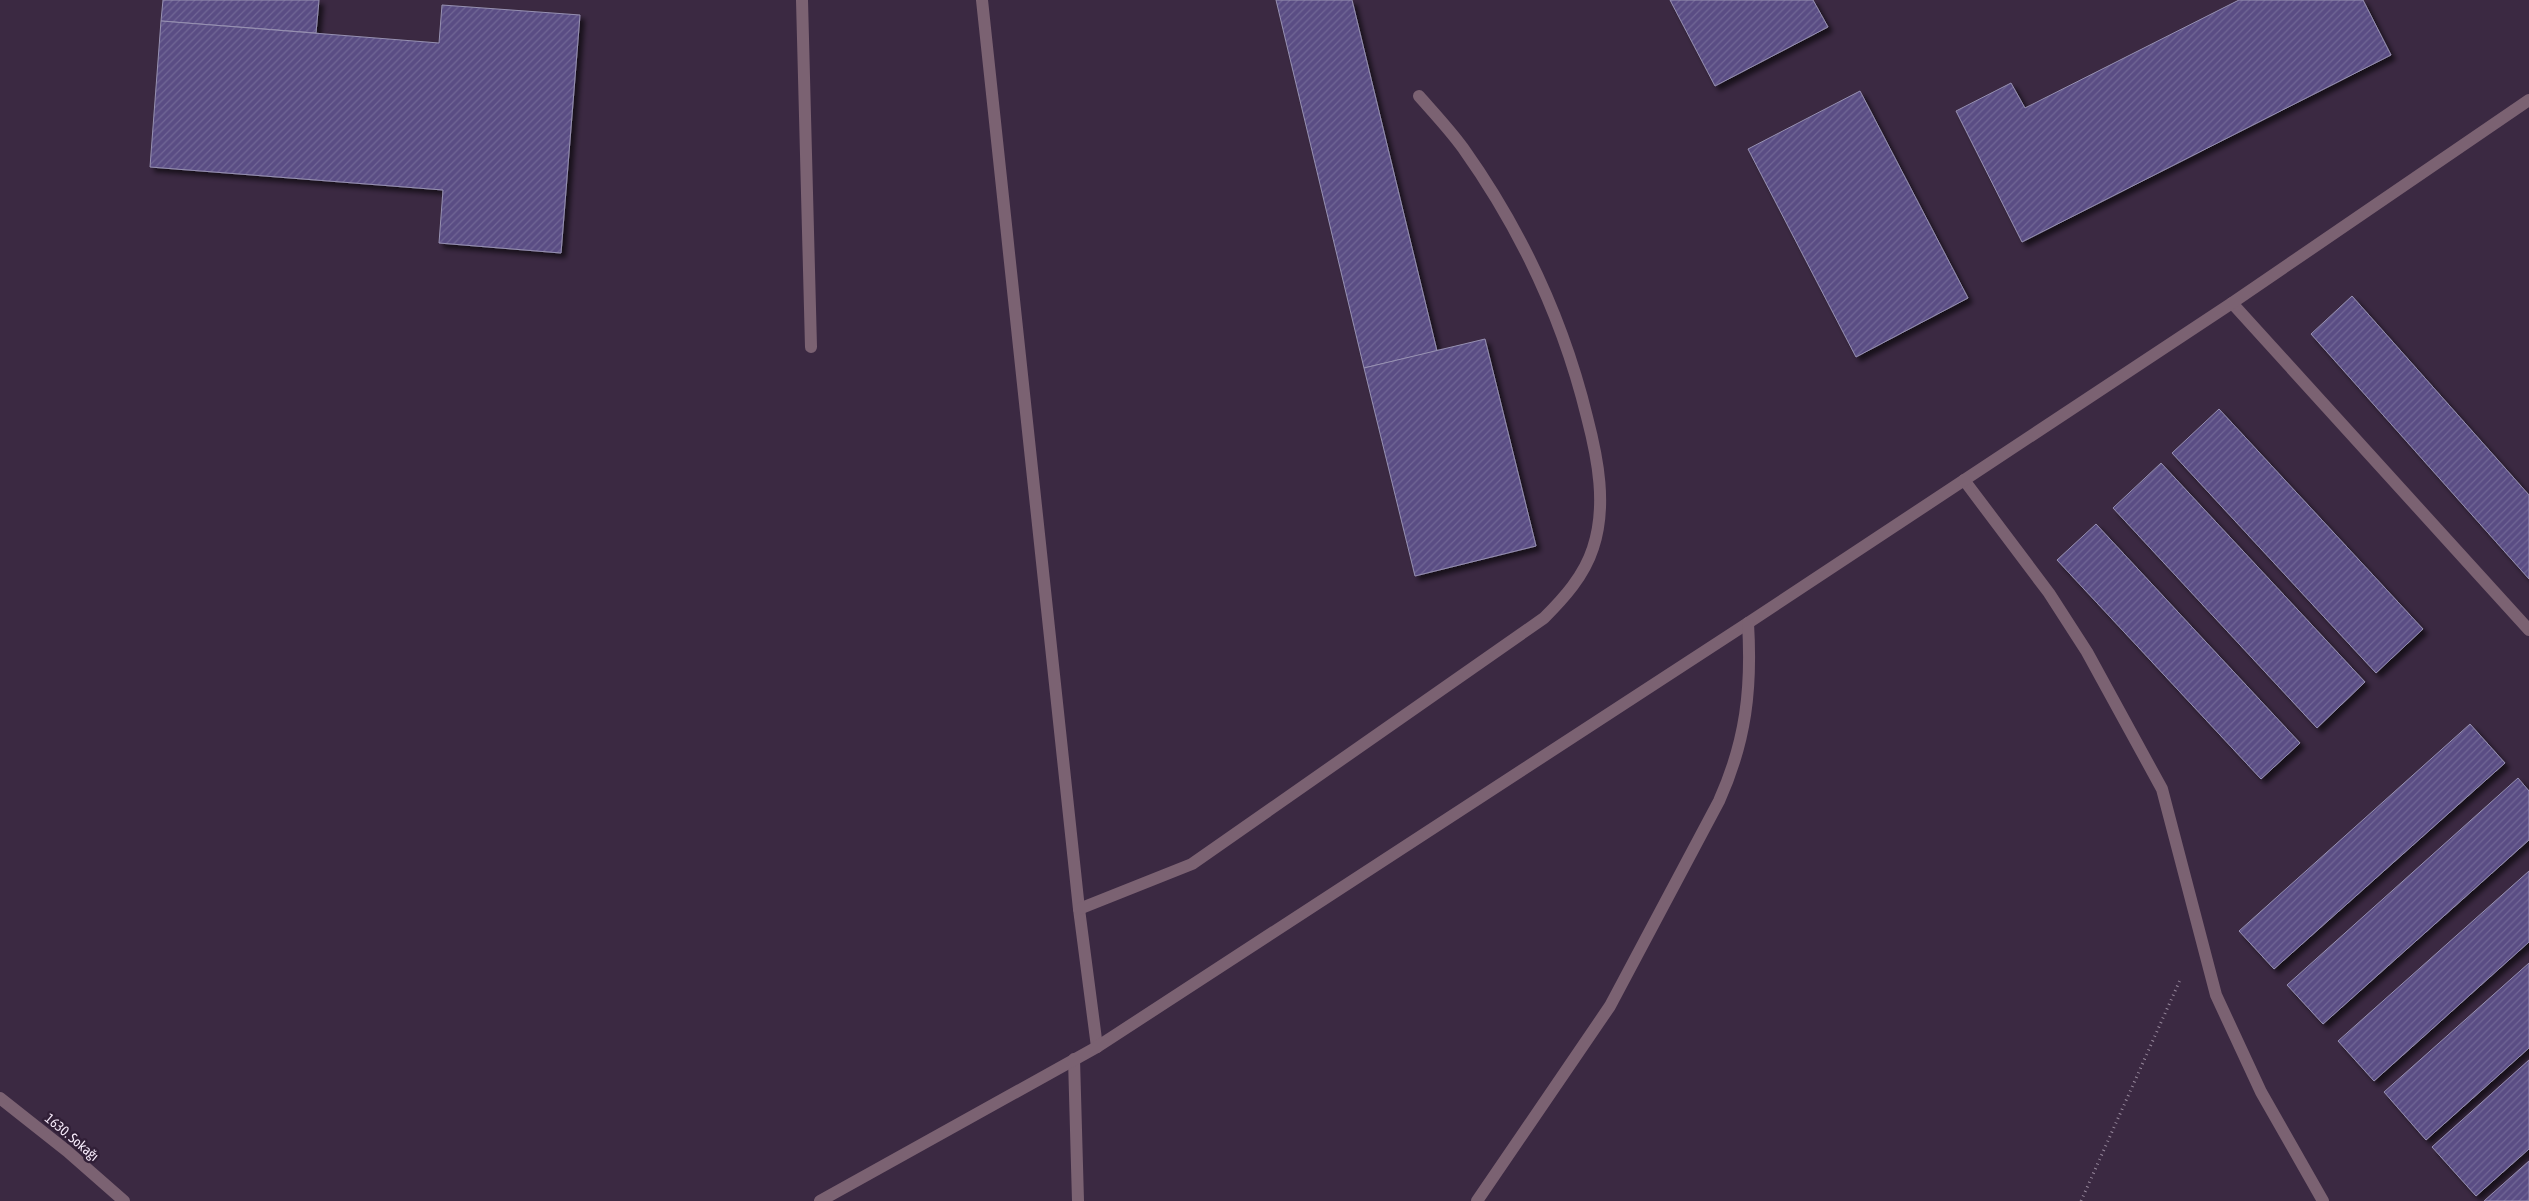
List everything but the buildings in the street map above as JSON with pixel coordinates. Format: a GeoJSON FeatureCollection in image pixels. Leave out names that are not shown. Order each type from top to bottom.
{"type":"FeatureCollection","features":[{"type":"Feature","properties":{"kind":"street"},"geometry":{"type":"LineString","coordinates":[[802,0],[810,347]]}},
{"type":"Feature","properties":{"kind":"street"},"geometry":{"type":"LineString","coordinates":[[982,0],[1079,909],[1097,1047]]}},
{"type":"Feature","properties":{"kind":"street"},"geometry":{"type":"LineString","coordinates":[[1079,909],[1192,864],[1544,618],[1564,598],[1582,574],[1593,548],[1599,520],[1599,483],[1591,434],[1577,376],[1558,321],[1532,259],[1499,202],[1462,147],[1419,96]]}},
{"type":"Feature","properties":{"kind":"street"},"geometry":{"type":"LineString","coordinates":[[820,1201],[1097,1047],[1748,623],[2232,303],[2529,100]]}},
{"type":"Feature","properties":{"kind":"street"},"geometry":{"type":"LineString","coordinates":[[2232,303],[2529,630]]}},
{"type":"Feature","properties":{"kind":"street"},"geometry":{"type":"LineString","coordinates":[[1964,480],[2049,593],[2088,652],[2162,789],[2216,995],[2237,1044],[2261,1092],[2322,1201]]}},
{"type":"Feature","properties":{"kind":"street"},"geometry":{"type":"LineString","coordinates":[[1477,1201],[1610,1006],[1719,802],[1732,772],[1747,711],[1751,668],[1748,623]]}},
{"type":"Feature","properties":{"kind":"street"},"geometry":{"type":"LineString","coordinates":[[1074,1059],[1078,1201]]}},
{"type":"Feature","properties":{"kind":"street","name":"1630. Sokağı"},"geometry":{"type":"LineString","coordinates":[[0,1098],[67,1151],[124,1201]]}},
{"type":"Feature","properties":{"kind":"path"},"geometry":{"type":"LineString","coordinates":[[2081,1201],[2200,936]]}}]}
